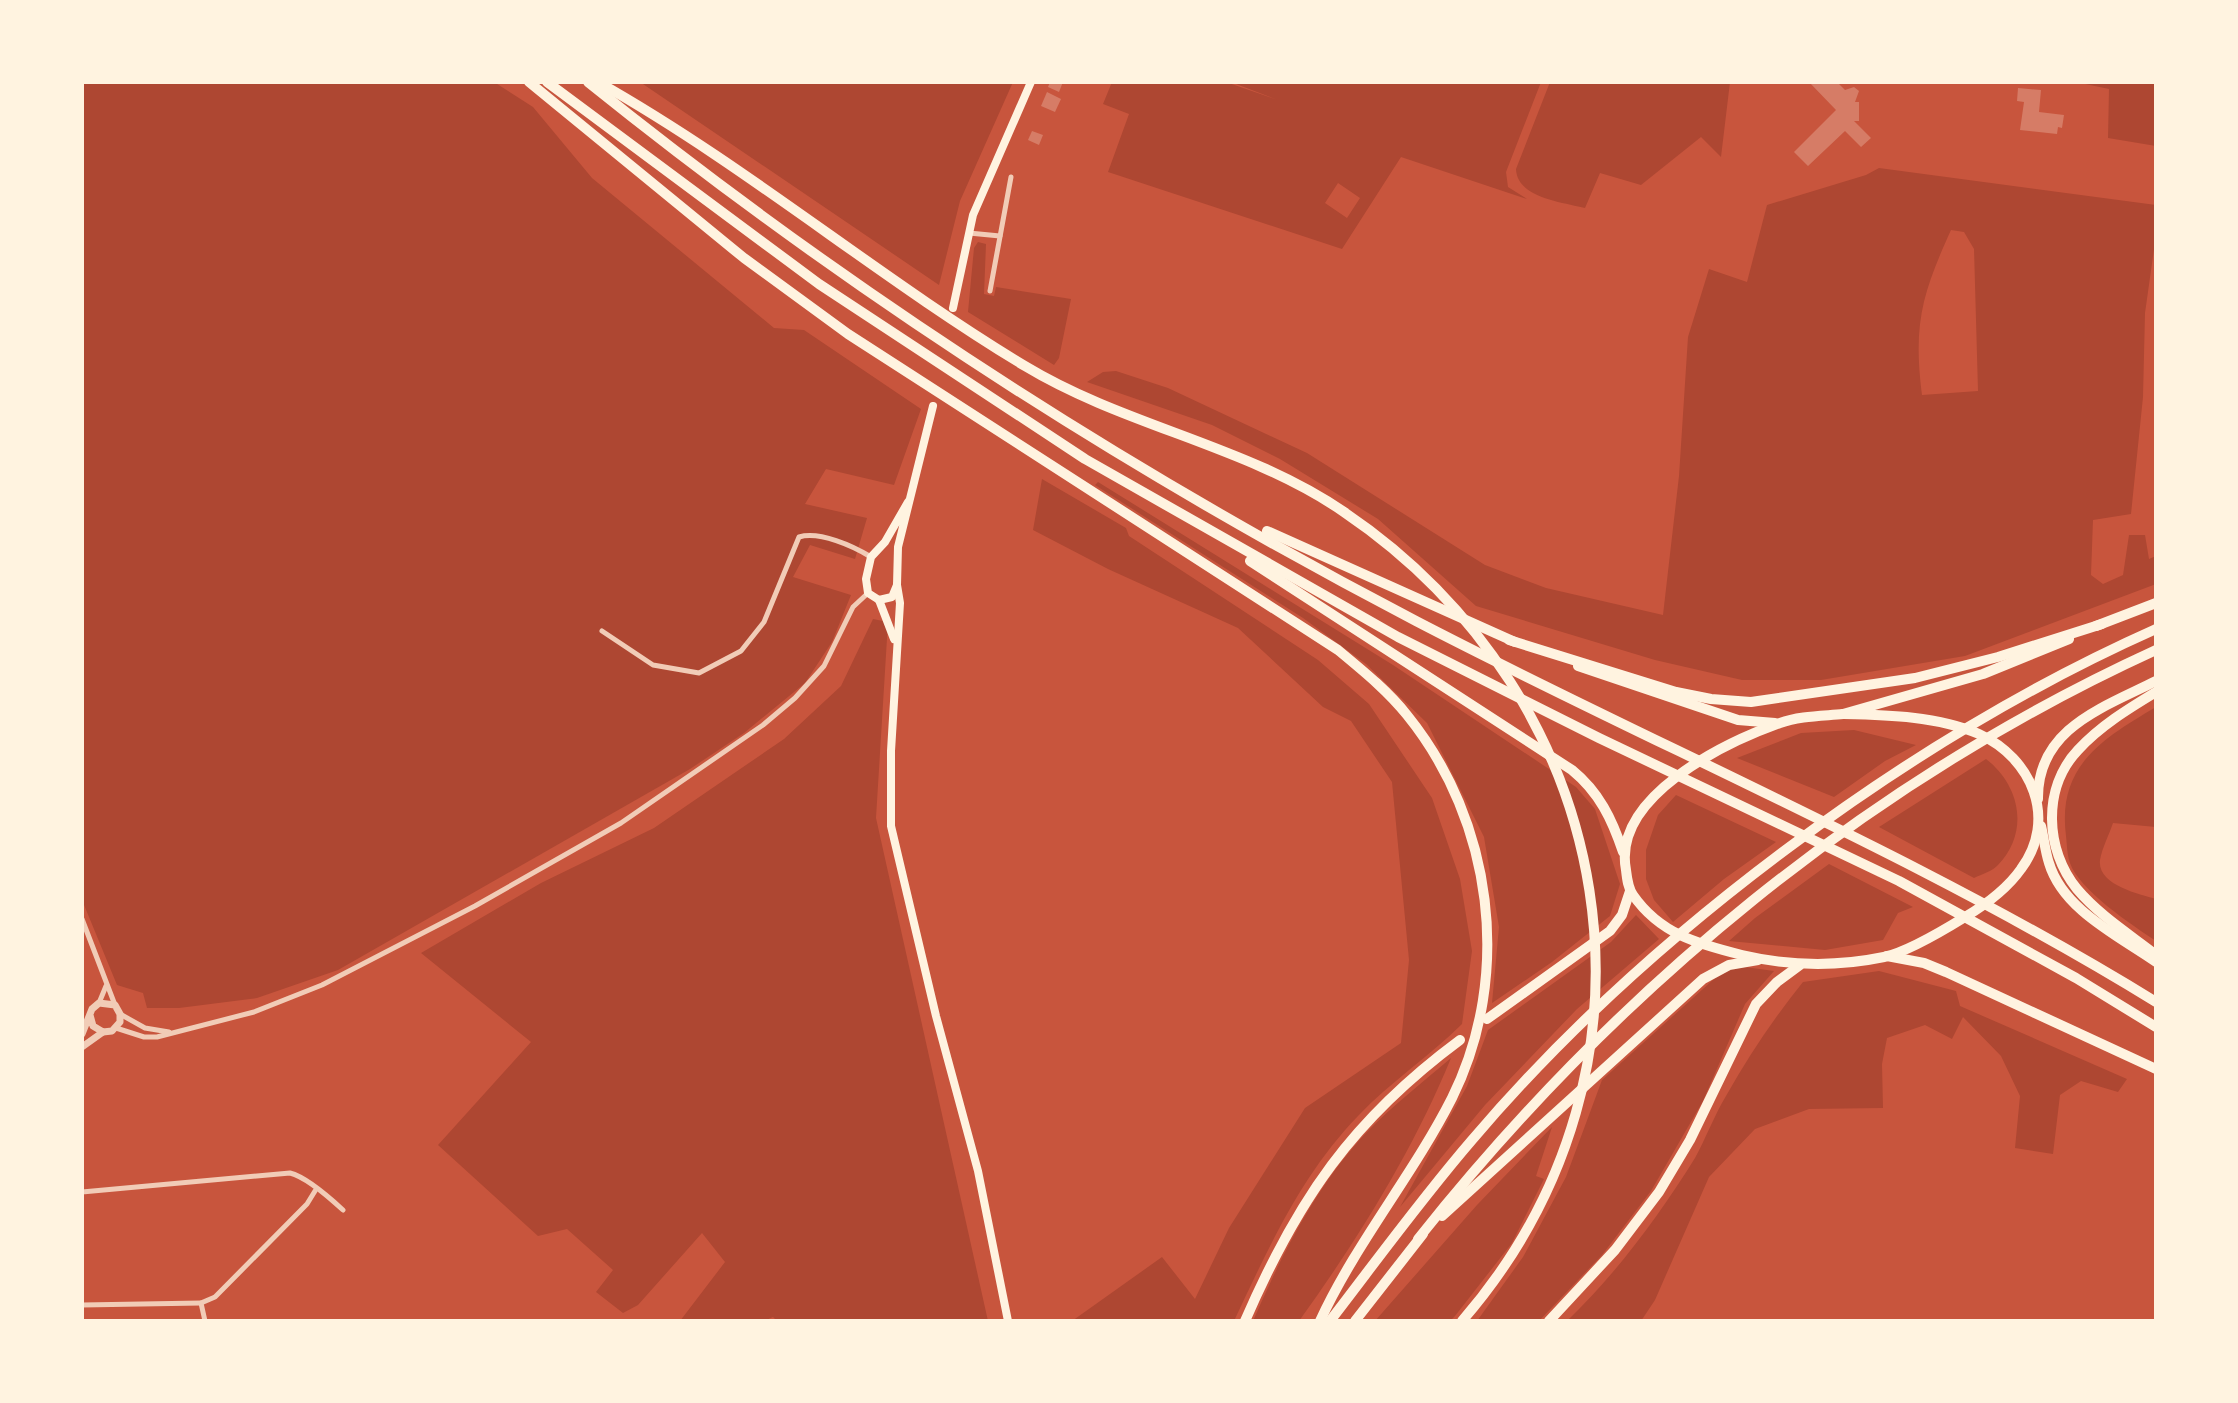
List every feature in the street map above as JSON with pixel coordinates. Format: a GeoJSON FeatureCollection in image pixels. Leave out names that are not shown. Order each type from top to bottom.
{"type":"FeatureCollection","features":[{"type":"Feature","properties":{"kind":"highway"},"geometry":{"type":"LineString","coordinates":[[529,82],[777,282],[894,366],[1338,650],[1406,713],[1451,783],[1479,860],[1487,925],[1485,983],[1480,1017],[1460,1081],[1425,1146],[1330,1299],[1320,1321]]}},
{"type":"Feature","properties":{"kind":"highway"},"geometry":{"type":"LineString","coordinates":[[547,82],[790,263],[904,342],[1085,459],[1192,522],[1398,637],[1600,738],[1899,881],[2076,978],[2156,1027]]}},
{"type":"Feature","properties":{"kind":"highway"},"geometry":{"type":"LineString","coordinates":[[588,82],[722,188],[804,246],[998,378],[1097,440],[1417,621],[1618,723],[1864,839],[2018,921],[2156,1002]]}},
{"type":"Feature","properties":{"kind":"highway"},"geometry":{"type":"LineString","coordinates":[[598,82],[723,160],[1029,369],[1116,410],[1237,455],[1305,488],[1377,536],[1441,593],[1482,639],[1528,709],[1555,766],[1582,854],[1594,932],[1596,984],[1587,1073],[1572,1131],[1547,1190],[1521,1240],[1462,1321]]}},
{"type":"Feature","properties":{"kind":"highway"},"geometry":{"type":"LineString","coordinates":[[1206,503],[1509,640],[1738,720],[1781,723],[1843,714],[1983,674],[2156,603]]}},
{"type":"Feature","properties":{"kind":"highway"},"geometry":{"type":"LineString","coordinates":[[1192,522],[1572,770],[1601,801],[1614,824],[1630,891],[1622,915],[1604,936],[1488,1019]]}},
{"type":"Feature","properties":{"kind":"highway"},"geometry":{"type":"LineString","coordinates":[[1509,640],[1692,696],[1751,702],[1915,678],[1998,657],[2102,624]]}},
{"type":"Feature","properties":{"kind":"highway"},"geometry":{"type":"LineString","coordinates":[[1331,1321],[1473,1138],[1571,1036],[1702,917],[1878,786],[1944,743],[2000,710],[2156,629]]}},
{"type":"Feature","properties":{"kind":"highway"},"geometry":{"type":"LineString","coordinates":[[1355,1321],[1473,1171],[1569,1066],[1678,962],[1778,881],[1886,801],[2018,721],[2156,650]]}},
{"type":"Feature","properties":{"kind":"highway"},"geometry":{"type":"LineString","coordinates":[[2156,681],[2074,726],[2058,738],[2039,771],[2038,799],[2039,818],[2049,864],[2068,896],[2156,962]]}},
{"type":"Feature","properties":{"kind":"highway"},"geometry":{"type":"LineString","coordinates":[[2156,692],[2108,723],[2078,749],[2057,787],[2052,816],[2055,848],[2077,888],[2156,955]]}},
{"type":"Feature","properties":{"kind":"highway"},"geometry":{"type":"LineString","coordinates":[[1843,714],[1917,720],[1977,733],[1998,745],[2021,766],[2038,799]]}},
{"type":"Feature","properties":{"kind":"highway"},"geometry":{"type":"LineString","coordinates":[[1623,855],[1640,813],[1666,786],[1731,744],[1781,723]]}},
{"type":"Feature","properties":{"kind":"highway"},"geometry":{"type":"LineString","coordinates":[[1887,956],[1953,924],[1991,900],[2013,879],[2031,852],[2039,818]]}},
{"type":"Feature","properties":{"kind":"highway"},"geometry":{"type":"LineString","coordinates":[[1630,891],[1654,918],[1683,939],[1762,959],[1800,965],[1887,956],[1924,963],[2156,1069]]}},
{"type":"Feature","properties":{"kind":"highway"},"geometry":{"type":"LineString","coordinates":[[1418,1239],[1703,979],[1729,965],[1762,959]]}},
{"type":"Feature","properties":{"kind":"highway"},"geometry":{"type":"LineString","coordinates":[[1549,1321],[1615,1250],[1658,1192],[1700,1121],[1750,1013],[1770,988],[1800,965]]}},
{"type":"Feature","properties":{"kind":"highway"},"geometry":{"type":"LineString","coordinates":[[1245,1321],[1289,1229],[1339,1153],[1385,1102],[1460,1040]]}},
{"type":"Feature","properties":{"kind":"main road"},"geometry":{"type":"LineString","coordinates":[[953,308],[969,233],[987,179],[1031,82]]}},
{"type":"Feature","properties":{"kind":"main road"},"geometry":{"type":"LineString","coordinates":[[933,406],[896,557],[900,603],[889,794],[893,837],[936,1016],[972,1147],[1008,1321]]}},
{"type":"Feature","properties":{"kind":"main road"},"geometry":{"type":"LineString","coordinates":[[896,648],[890,624],[879,600],[868,593],[866,579],[874,555],[908,502]]}},
{"type":"Feature","properties":{"kind":"main road"},"geometry":{"type":"LineString","coordinates":[[874,555],[884,551],[896,557]]}},
{"type":"Feature","properties":{"kind":"main road"},"geometry":{"type":"LineString","coordinates":[[879,600],[892,597],[897,585]]}},
{"type":"Feature","properties":{"kind":"street"},"geometry":{"type":"LineString","coordinates":[[990,291],[1011,177]]}},
{"type":"Feature","properties":{"kind":"street"},"geometry":{"type":"LineString","coordinates":[[969,233],[1000,236]]}},
{"type":"Feature","properties":{"kind":"street"},"geometry":{"type":"LineString","coordinates":[[602,631],[653,665],[699,673],[741,651],[764,622],[799,537],[809,536],[837,542],[874,555]]}},
{"type":"Feature","properties":{"kind":"street"},"geometry":{"type":"LineString","coordinates":[[82,1047],[103,1032],[116,1028],[144,1037],[174,1032],[254,1012],[323,985],[475,906],[628,818],[762,725],[795,698],[824,666],[853,607],[868,593]]}},
{"type":"Feature","properties":{"kind":"street"},"geometry":{"type":"LineString","coordinates":[[82,919],[104,970],[106,986],[120,1014],[145,1028],[174,1032]]}},
{"type":"Feature","properties":{"kind":"street"},"geometry":{"type":"LineString","coordinates":[[82,1034],[106,986]]}},
{"type":"Feature","properties":{"kind":"street"},"geometry":{"type":"LineString","coordinates":[[99,1003],[115,1005]]}},
{"type":"Feature","properties":{"kind":"street"},"geometry":{"type":"LineString","coordinates":[[116,1028],[120,1014]]}},
{"type":"Feature","properties":{"kind":"street"},"geometry":{"type":"LineString","coordinates":[[90,1015],[93,1026],[103,1032]]}},
{"type":"Feature","properties":{"kind":"street"},"geometry":{"type":"LineString","coordinates":[[82,1192],[286,1172],[302,1177],[315,1191],[343,1210]]}},
{"type":"Feature","properties":{"kind":"street"},"geometry":{"type":"LineString","coordinates":[[82,1305],[201,1303],[215,1297],[307,1204],[315,1191]]}},
{"type":"Feature","properties":{"kind":"street"},"geometry":{"type":"LineString","coordinates":[[201,1303],[205,1321]]}},
{"type":"Feature","properties":{"kind":"shaded area"},"geometry":{"type":"Polygon","coordinates":[[[82,82],[494,82],[533,107],[592,178],[774,328],[804,330],[921,409],[894,485],[826,469],[805,504],[867,518],[855,559],[810,545],[793,577],[851,595],[832,642],[805,683],[744,733],[690,769],[338,970],[257,998],[179,1008],[147,1008],[143,993],[117,985],[82,900],[82,82]]]}},
{"type":"Feature","properties":{"kind":"shaded area"},"geometry":{"type":"Polygon","coordinates":[[[640,82],[1013,82],[960,201],[939,285],[640,82]]]}},
{"type":"Feature","properties":{"kind":"shaded area"},"geometry":{"type":"Polygon","coordinates":[[[1112,82],[1226,82],[1278,100],[1231,82],[1541,82],[1506,172],[1508,187],[1527,199],[1401,157],[1342,249],[1108,172],[1129,114],[1103,104],[1112,82]],[[1338,183],[1325,203],[1347,218],[1360,198],[1338,183]]]}},
{"type":"Feature","properties":{"kind":"shaded area"},"geometry":{"type":"Polygon","coordinates":[[[1550,82],[1730,82],[1721,157],[1701,137],[1641,185],[1600,173],[1585,208],[1532,193],[1518,179],[1516,169],[1550,82]]]}},
{"type":"Feature","properties":{"kind":"shaded area"},"geometry":{"type":"Polygon","coordinates":[[[2076,82],[2156,82],[2156,146],[2108,138],[2109,89],[2076,82]]]}},
{"type":"Feature","properties":{"kind":"shaded area"},"geometry":{"type":"Polygon","coordinates":[[[1879,168],[2156,205],[2156,235],[2145,313],[2143,397],[2131,514],[2093,520],[2091,575],[2103,584],[2123,575],[2129,535],[2145,535],[2149,559],[2156,556],[2156,584],[1965,656],[1821,680],[1742,680],[1655,660],[1476,606],[1378,519],[1280,459],[1212,425],[1087,382],[1103,372],[1116,371],[1168,388],[1307,453],[1485,565],[1546,588],[1663,615],[1679,476],[1688,337],[1709,269],[1747,282],[1767,205],[1866,175],[1879,168]],[[1951,230],[1933,273],[1922,310],[1919,370],[1922,395],[1978,391],[1974,249],[1964,232],[1951,230]]]}},
{"type":"Feature","properties":{"kind":"shaded area"},"geometry":{"type":"Polygon","coordinates":[[[978,242],[986,244],[984,294],[994,296],[996,287],[1071,299],[1059,358],[1054,365],[968,312],[974,248],[978,242]]]}},
{"type":"Feature","properties":{"kind":"shaded area"},"geometry":{"type":"Polygon","coordinates":[[[1042,479],[1126,528],[1129,536],[1318,660],[1369,704],[1432,798],[1460,879],[1472,951],[1462,1024],[1370,1104],[1338,1139],[1303,1187],[1288,1213],[1234,1321],[1072,1321],[1162,1257],[1195,1299],[1229,1228],[1305,1108],[1401,1043],[1409,960],[1392,782],[1351,721],[1323,707],[1238,628],[1108,569],[1033,530],[1042,479]]]}},
{"type":"Feature","properties":{"kind":"shaded area"},"geometry":{"type":"Polygon","coordinates":[[[1098,482],[1393,665],[1576,787],[1595,809],[1620,884],[1610,916],[1552,962],[1492,1003],[1499,927],[1484,837],[1427,723],[1366,664],[1303,618],[1095,485],[1098,482]]]}},
{"type":"Feature","properties":{"kind":"shaded area"},"geometry":{"type":"Polygon","coordinates":[[[873,619],[888,622],[876,818],[988,1321],[777,1321],[773,1317],[764,1321],[680,1321],[725,1262],[702,1233],[638,1305],[623,1313],[596,1292],[613,1270],[567,1229],[538,1236],[438,1145],[531,1042],[421,953],[541,883],[654,828],[784,739],[841,686],[873,619]]]}},
{"type":"Feature","properties":{"kind":"shaded area"},"geometry":{"type":"Polygon","coordinates":[[[2156,707],[2156,827],[2113,823],[2100,860],[2101,869],[2112,882],[2156,899],[2156,941],[2107,906],[2075,873],[2068,857],[2065,812],[2076,773],[2087,757],[2101,743],[2156,707]]]}},
{"type":"Feature","properties":{"kind":"shaded area"},"geometry":{"type":"Polygon","coordinates":[[[1854,730],[1916,745],[1885,761],[1834,797],[1737,758],[1801,733],[1854,730]]]}},
{"type":"Feature","properties":{"kind":"shaded area"},"geometry":{"type":"Polygon","coordinates":[[[1986,759],[2007,782],[2017,809],[2014,838],[2008,852],[1993,869],[1974,878],[1879,827],[1986,759]]]}},
{"type":"Feature","properties":{"kind":"shaded area"},"geometry":{"type":"Polygon","coordinates":[[[1676,795],[1776,842],[1724,879],[1673,922],[1654,900],[1646,879],[1646,850],[1658,815],[1676,795]]]}},
{"type":"Feature","properties":{"kind":"shaded area"},"geometry":{"type":"Polygon","coordinates":[[[1829,864],[1913,907],[1898,913],[1883,940],[1825,950],[1729,941],[1755,918],[1829,864]]]}},
{"type":"Feature","properties":{"kind":"shaded area"},"geometry":{"type":"Polygon","coordinates":[[[1636,915],[1659,939],[1577,1009],[1485,1105],[1400,1207],[1467,1086],[1488,1030],[1611,942],[1636,915]]]}},
{"type":"Feature","properties":{"kind":"shaded area"},"geometry":{"type":"Polygon","coordinates":[[[1733,968],[1774,971],[1745,1004],[1703,1101],[1651,1191],[1602,1255],[1539,1321],[1477,1321],[1523,1257],[1566,1177],[1602,1080],[1714,979],[1733,968]]]}},
{"type":"Feature","properties":{"kind":"shaded area"},"geometry":{"type":"Polygon","coordinates":[[[1879,971],[1956,991],[1960,1006],[2127,1079],[2118,1092],[2081,1081],[2060,1095],[2053,1154],[2015,1148],[2020,1096],[2001,1056],[1963,1017],[1952,1039],[1925,1025],[1887,1038],[1882,1064],[1883,1108],[1809,1109],[1755,1129],[1709,1177],[1655,1300],[1641,1321],[1567,1321],[1620,1264],[1667,1201],[1695,1158],[1744,1066],[1803,982],[1879,971]]]}},
{"type":"Feature","properties":{"kind":"shaded area"},"geometry":{"type":"Polygon","coordinates":[[[1451,1058],[1420,1127],[1383,1194],[1299,1321],[1253,1321],[1288,1246],[1331,1175],[1376,1123],[1451,1058]]]}},
{"type":"Feature","properties":{"kind":"shaded area"},"geometry":{"type":"Polygon","coordinates":[[[1552,1127],[1536,1176],[1544,1179],[1512,1243],[1455,1316],[1450,1321],[1375,1321],[1477,1205],[1552,1127]]]}},
{"type":"Feature","properties":{"kind":"building"},"geometry":{"type":"Polygon","coordinates":[[[1050,82],[1063,82],[1059,92],[1048,87],[1050,82]]]}},
{"type":"Feature","properties":{"kind":"building"},"geometry":{"type":"Polygon","coordinates":[[[1809,82],[1837,82],[1845,90],[1854,87],[1859,91],[1855,102],[1859,102],[1859,121],[1854,121],[1871,138],[1861,147],[1845,131],[1808,166],[1794,152],[1836,110],[1809,82]]]}},
{"type":"Feature","properties":{"kind":"building"},"geometry":{"type":"Polygon","coordinates":[[[2018,88],[2041,90],[2039,112],[2064,115],[2062,128],[2058,127],[2057,134],[2020,130],[2024,102],[2017,101],[2018,88]]]}},
{"type":"Feature","properties":{"kind":"building"},"geometry":{"type":"Polygon","coordinates":[[[1047,92],[1061,99],[1055,112],[1041,106],[1047,92]]]}},
{"type":"Feature","properties":{"kind":"building"},"geometry":{"type":"Polygon","coordinates":[[[1032,131],[1043,135],[1039,145],[1028,140],[1032,131]]]}}]}
